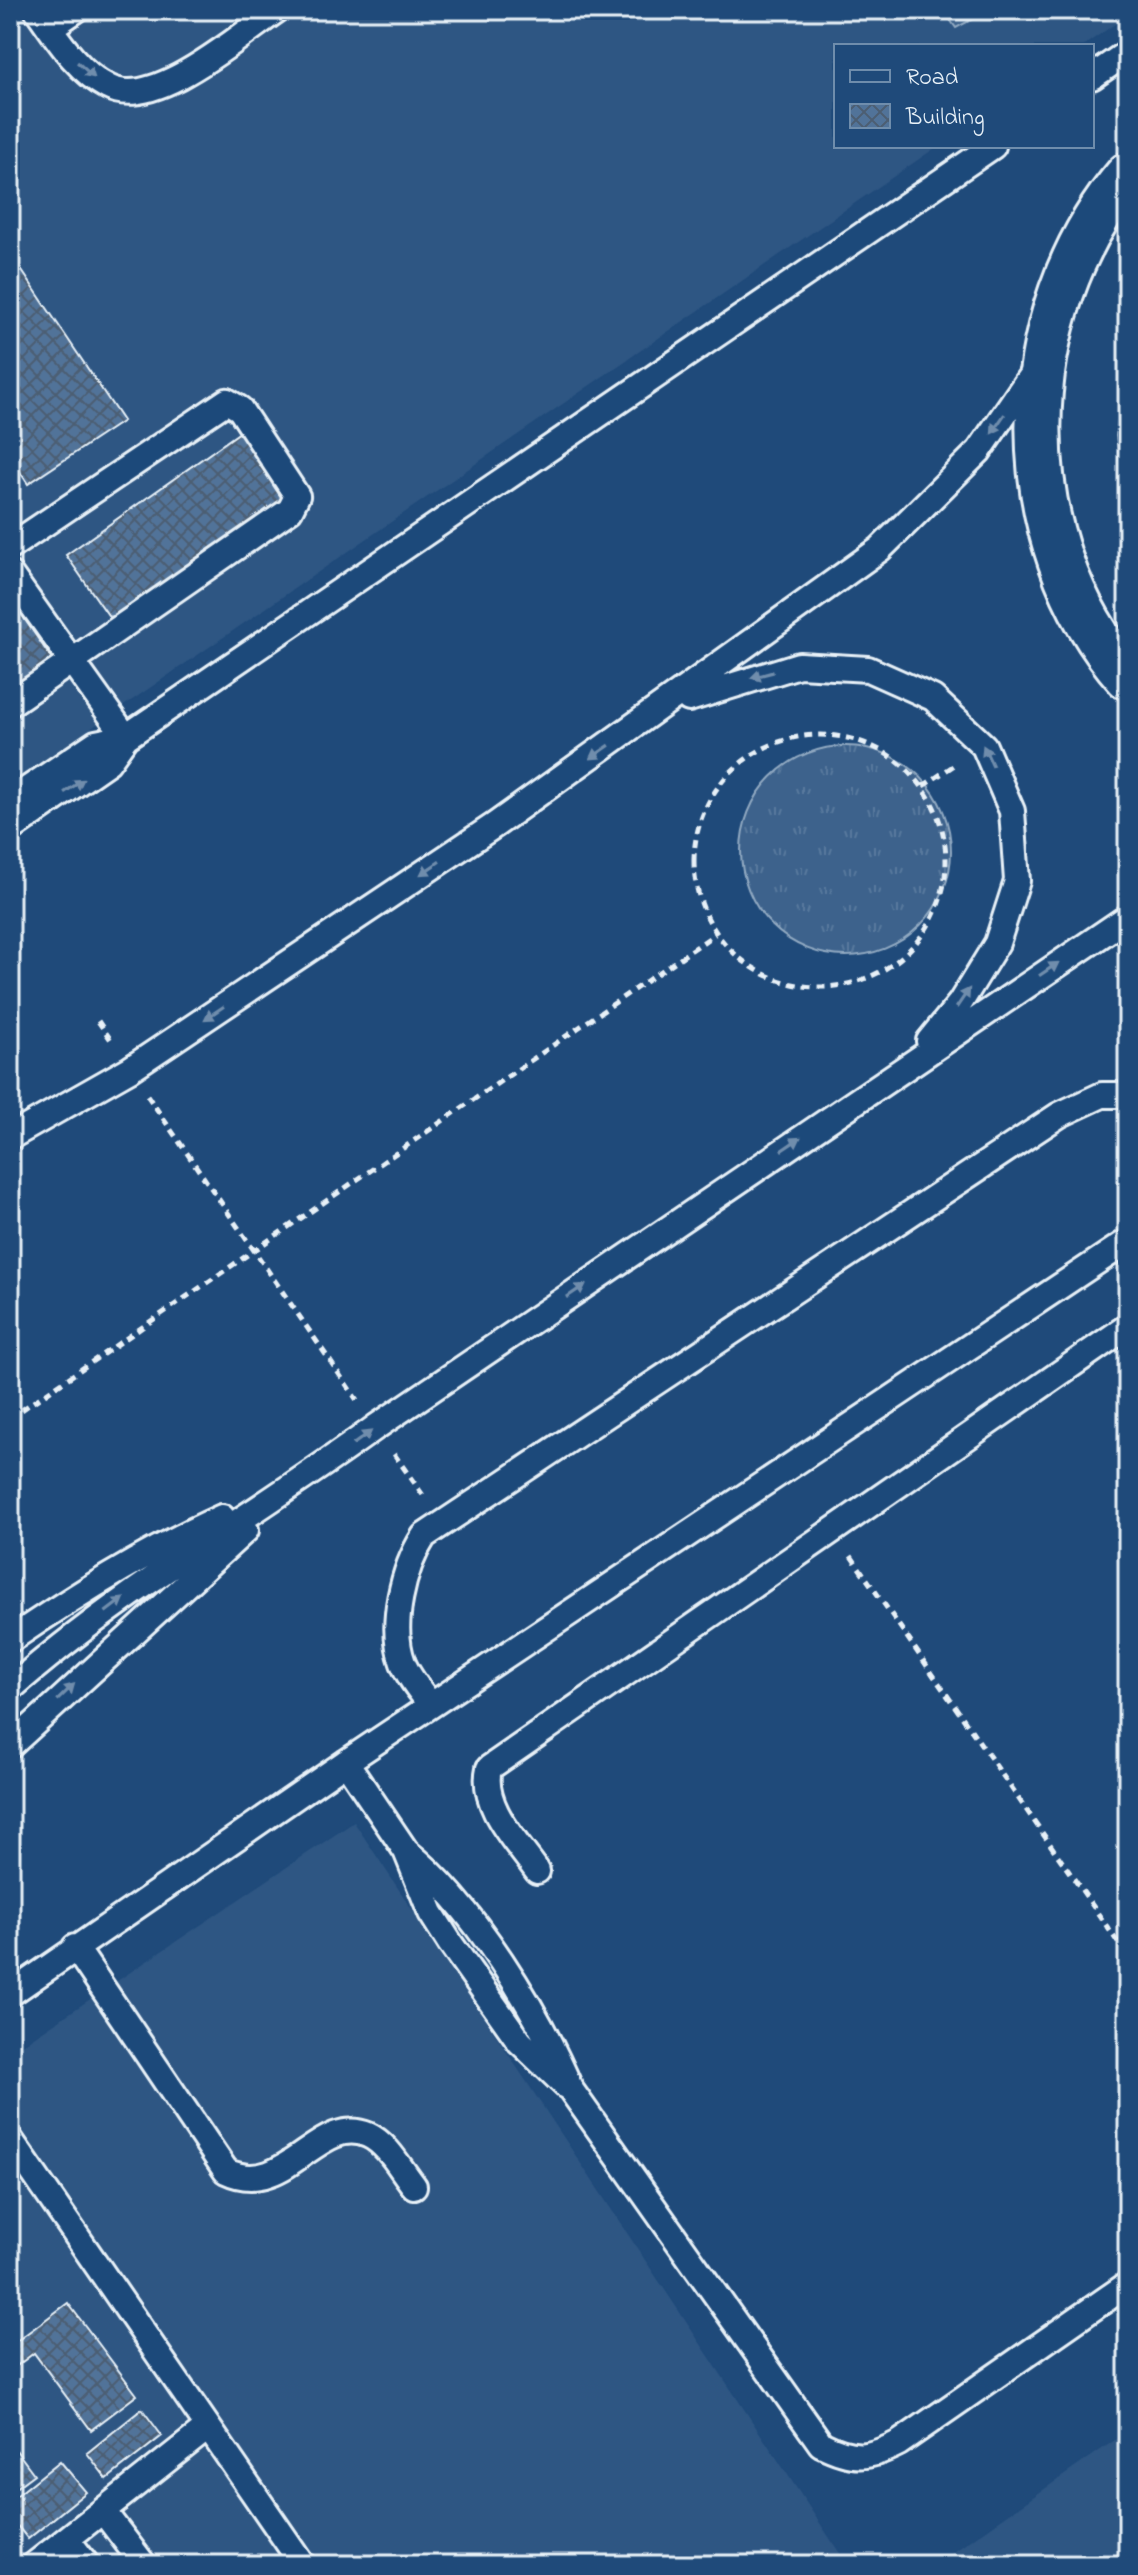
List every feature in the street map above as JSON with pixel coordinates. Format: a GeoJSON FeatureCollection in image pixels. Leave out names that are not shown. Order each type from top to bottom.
{"type":"FeatureCollection","features":[{"type":"Feature","properties":{"kind":"main road"},"geometry":{"type":"LineString","coordinates":[[1128,175],[1107,199],[1065,276],[1042,360],[1037,461],[1059,560],[1105,651],[1128,677]]}},
{"type":"Feature","properties":{"kind":"lane"},"geometry":{"type":"LineString","coordinates":[[76,10],[44,19],[90,75],[111,89],[137,92],[162,86],[277,10]]}},
{"type":"Feature","properties":{"kind":"lane"},"geometry":{"type":"LineString","coordinates":[[1094,76],[1128,52]]}},
{"type":"Feature","properties":{"kind":"lane"},"geometry":{"type":"LineString","coordinates":[[10,830],[108,762],[126,737],[990,148]]}},
{"type":"Feature","properties":{"kind":"lane"},"geometry":{"type":"LineString","coordinates":[[10,1137],[130,1069],[495,825],[664,707],[880,549],[979,451],[1042,360]]}},
{"type":"Feature","properties":{"kind":"lane"},"geometry":{"type":"LineString","coordinates":[[10,547],[227,401],[235,403],[297,496],[290,510],[10,704]]}},
{"type":"Feature","properties":{"kind":"lane"},"geometry":{"type":"LineString","coordinates":[[10,574],[126,737]]}},
{"type":"Feature","properties":{"kind":"lane"},"geometry":{"type":"LineString","coordinates":[[664,707],[731,683],[799,665],[868,669],[933,698],[984,746],[1012,811],[1017,881],[997,943],[960,1003],[915,1059]]}},
{"type":"Feature","properties":{"kind":"lane"},"geometry":{"type":"LineString","coordinates":[[10,801],[96,743],[126,737]]}},
{"type":"Feature","properties":{"kind":"lane"},"geometry":{"type":"LineString","coordinates":[[10,1689],[50,1654],[165,1568],[299,1484],[376,1427],[1128,917]]}},
{"type":"Feature","properties":{"kind":"lane"},"geometry":{"type":"LineString","coordinates":[[431,1705],[403,1662],[399,1637],[402,1581],[411,1556],[424,1536],[1059,1115],[1102,1095],[1128,1095]]}},
{"type":"Feature","properties":{"kind":"lane"},"geometry":{"type":"LineString","coordinates":[[10,1994],[346,1762],[1128,1241]]}},
{"type":"Feature","properties":{"kind":"lane"},"geometry":{"type":"LineString","coordinates":[[537,1871],[488,1799],[485,1784],[489,1768],[1128,1326]]}},
{"type":"Feature","properties":{"kind":"lane"},"geometry":{"type":"LineString","coordinates":[[10,1640],[184,1534],[299,1484]]}},
{"type":"Feature","properties":{"kind":"lane"},"geometry":{"type":"LineString","coordinates":[[10,1746],[85,1674],[299,1484]]}},
{"type":"Feature","properties":{"kind":"lane"},"geometry":{"type":"LineString","coordinates":[[346,1762],[406,1851],[429,1869],[474,1925],[542,2027],[571,2090],[821,2444],[843,2455],[873,2456],[899,2443],[1128,2284]]}},
{"type":"Feature","properties":{"kind":"lane"},"geometry":{"type":"LineString","coordinates":[[75,1947],[226,2171],[243,2180],[263,2178],[337,2134],[353,2132],[368,2135],[382,2145],[414,2186]]}},
{"type":"Feature","properties":{"kind":"lane"},"geometry":{"type":"LineString","coordinates":[[10,2139],[206,2429],[303,2565]]}},
{"type":"Feature","properties":{"kind":"lane"},"geometry":{"type":"LineString","coordinates":[[34,2565],[206,2429]]}},
{"type":"Feature","properties":{"kind":"lane"},"geometry":{"type":"LineString","coordinates":[[103,2511],[144,2565]]}},
{"type":"Feature","properties":{"kind":"lane"},"geometry":{"type":"LineString","coordinates":[[67,2539],[87,2565]]}},
{"type":"Feature","properties":{"kind":"path"},"geometry":{"type":"LineString","coordinates":[[841,735],[887,752],[923,786],[945,831],[946,881],[929,928],[895,965],[849,986],[798,987],[751,969],[715,934],[696,890],[694,840],[712,794],[746,758],[791,737],[841,735]]}},
{"type":"Feature","properties":{"kind":"path"},"geometry":{"type":"LineString","coordinates":[[10,1418],[715,934]]}},
{"type":"Feature","properties":{"kind":"path"},"geometry":{"type":"LineString","coordinates":[[98,1021],[441,1522]]}},
{"type":"Feature","properties":{"kind":"path"},"geometry":{"type":"LineString","coordinates":[[833,1529],[1128,1957]]}},
{"type":"Feature","properties":{"kind":"shaded area"},"geometry":{"type":"Polygon","coordinates":[[[10,10],[1128,10],[1128,15],[1086,44],[834,44],[834,148],[935,148],[10,784],[10,10]]]}},
{"type":"Feature","properties":{"kind":"shaded area"},"geometry":{"type":"Polygon","coordinates":[[[354,1822],[843,2558],[842,2565],[10,2565],[10,2053],[354,1822]]]}},
{"type":"Feature","properties":{"kind":"shaded area"},"geometry":{"type":"Polygon","coordinates":[[[1128,2431],[1128,2565],[935,2565],[1128,2431]]]}},
{"type":"Feature","properties":{"kind":"green space"},"geometry":{"type":"Polygon","coordinates":[[[943,10],[983,10],[984,13],[956,28],[943,10]]]}},
{"type":"Feature","properties":{"kind":"green space"},"geometry":{"type":"Polygon","coordinates":[[[1128,336],[1128,514],[1116,436],[1128,336]]]}},
{"type":"Feature","properties":{"kind":"green space"},"geometry":{"type":"Polygon","coordinates":[[[846,746],[886,754],[920,777],[943,811],[951,851],[943,891],[920,925],[886,948],[846,956],[806,948],[772,925],[749,891],[741,851],[749,811],[772,777],[806,754],[846,746]]]}},
{"type":"Feature","properties":{"kind":"building"},"geometry":{"type":"Polygon","coordinates":[[[12,256],[123,421],[28,484],[10,457],[12,256]]]}},
{"type":"Feature","properties":{"kind":"building"},"geometry":{"type":"Polygon","coordinates":[[[243,430],[293,500],[115,625],[66,555],[243,430]]]}},
{"type":"Feature","properties":{"kind":"building"},"geometry":{"type":"Polygon","coordinates":[[[10,598],[54,662],[10,693],[10,598]]]}},
{"type":"Feature","properties":{"kind":"building"},"geometry":{"type":"Polygon","coordinates":[[[68,2303],[137,2395],[91,2430],[34,2353],[10,2371],[10,2346],[68,2303]]]}},
{"type":"Feature","properties":{"kind":"building"},"geometry":{"type":"Polygon","coordinates":[[[142,2409],[162,2436],[107,2479],[87,2453],[142,2409]]]}},
{"type":"Feature","properties":{"kind":"building"},"geometry":{"type":"Polygon","coordinates":[[[10,2442],[34,2474],[10,2492],[10,2442]]]}},
{"type":"Feature","properties":{"kind":"building"},"geometry":{"type":"Polygon","coordinates":[[[60,2461],[86,2492],[28,2539],[10,2517],[10,2501],[60,2461]]]}}]}
